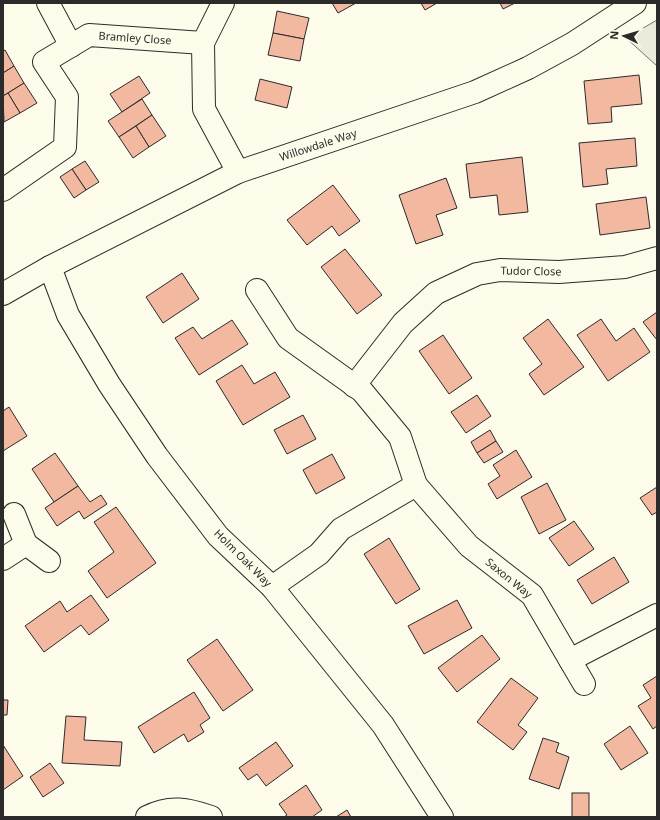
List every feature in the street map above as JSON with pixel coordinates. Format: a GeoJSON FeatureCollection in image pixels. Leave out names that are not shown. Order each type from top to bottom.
{"type":"FeatureCollection","features":[{"type":"Feature","properties":{"kind":"street"},"geometry":{"type":"LineString","coordinates":[[222,3],[203,43],[204,109],[238,172]]}},
{"type":"Feature","properties":{"kind":"street","name":"Willowdale Way"},"geometry":{"type":"LineString","coordinates":[[3,294],[50,267],[238,172],[475,92],[528,68],[572,44],[635,3]]}},
{"type":"Feature","properties":{"kind":"street"},"geometry":{"type":"LineString","coordinates":[[48,4],[71,46]]}},
{"type":"Feature","properties":{"kind":"street","name":"Bramley Close"},"geometry":{"type":"LineString","coordinates":[[3,190],[65,147],[67,97],[44,62],[89,34],[203,43]]}},
{"type":"Feature","properties":{"kind":"street","name":"Tudor Close"},"geometry":{"type":"LineString","coordinates":[[354,386],[403,323],[436,293],[477,274],[500,270],[559,272],[625,267],[657,258]]}},
{"type":"Feature","properties":{"kind":"street","name":"Holm Oak Way"},"geometry":{"type":"LineString","coordinates":[[50,267],[68,315],[110,384],[157,456],[218,536],[272,587],[383,725],[442,817]]}},
{"type":"Feature","properties":{"kind":"street","name":"Saxon Way"},"geometry":{"type":"LineString","coordinates":[[257,290],[288,338],[362,391],[400,436],[416,485],[469,546],[532,595],[584,684]]}},
{"type":"Feature","properties":{"kind":"street"},"geometry":{"type":"LineString","coordinates":[[272,587],[319,554],[341,529],[416,485]]}},
{"type":"Feature","properties":{"kind":"street"},"geometry":{"type":"LineString","coordinates":[[14,514],[26,544],[49,561]]}},
{"type":"Feature","properties":{"kind":"street"},"geometry":{"type":"LineString","coordinates":[[3,559],[26,544]]}},
{"type":"Feature","properties":{"kind":"street"},"geometry":{"type":"LineString","coordinates":[[570,660],[657,615]]}},
{"type":"Feature","properties":{"kind":"street"},"geometry":{"type":"LineString","coordinates":[[147,817],[160,810],[188,809],[211,817]]}},
{"type":"Feature","properties":{"kind":"shaded area"},"geometry":{"type":"Polygon","coordinates":[[[657,20],[657,66],[626,38],[657,20]]]}},
{"type":"Feature","properties":{"kind":"building"},"geometry":{"type":"Polygon","coordinates":[[[332,3],[356,3],[338,13],[332,3]]]}},
{"type":"Feature","properties":{"kind":"building"},"geometry":{"type":"Polygon","coordinates":[[[421,3],[437,3],[425,10],[421,3]]]}},
{"type":"Feature","properties":{"kind":"building"},"geometry":{"type":"Polygon","coordinates":[[[500,3],[515,3],[503,9],[500,3]]]}},
{"type":"Feature","properties":{"kind":"building"},"geometry":{"type":"Polygon","coordinates":[[[277,11],[309,18],[304,39],[273,33],[277,11]]]}},
{"type":"Feature","properties":{"kind":"building"},"geometry":{"type":"Polygon","coordinates":[[[273,33],[304,39],[300,61],[268,55],[273,33]]]}},
{"type":"Feature","properties":{"kind":"building"},"geometry":{"type":"Polygon","coordinates":[[[5,50],[14,66],[3,73],[3,51],[5,50]]]}},
{"type":"Feature","properties":{"kind":"building"},"geometry":{"type":"Polygon","coordinates":[[[14,66],[24,83],[3,96],[3,73],[14,66]]]}},
{"type":"Feature","properties":{"kind":"building"},"geometry":{"type":"Polygon","coordinates":[[[639,75],[642,104],[611,107],[612,122],[588,124],[584,81],[639,75]]]}},
{"type":"Feature","properties":{"kind":"building"},"geometry":{"type":"Polygon","coordinates":[[[139,76],[150,93],[122,112],[110,94],[139,76]]]}},
{"type":"Feature","properties":{"kind":"building"},"geometry":{"type":"Polygon","coordinates":[[[260,79],[292,87],[287,108],[255,100],[260,79]]]}},
{"type":"Feature","properties":{"kind":"building"},"geometry":{"type":"Polygon","coordinates":[[[24,83],[37,103],[20,113],[8,93],[24,83]]]}},
{"type":"Feature","properties":{"kind":"building"},"geometry":{"type":"Polygon","coordinates":[[[8,93],[20,113],[4,122],[3,96],[8,93]]]}},
{"type":"Feature","properties":{"kind":"building"},"geometry":{"type":"Polygon","coordinates":[[[142,99],[152,115],[119,137],[108,121],[142,99]]]}},
{"type":"Feature","properties":{"kind":"building"},"geometry":{"type":"Polygon","coordinates":[[[152,115],[166,136],[149,147],[136,126],[152,115]]]}},
{"type":"Feature","properties":{"kind":"building"},"geometry":{"type":"Polygon","coordinates":[[[136,126],[149,147],[133,158],[119,137],[136,126]]]}},
{"type":"Feature","properties":{"kind":"building"},"geometry":{"type":"Polygon","coordinates":[[[635,138],[637,166],[606,169],[608,184],[583,187],[579,143],[635,138]]]}},
{"type":"Feature","properties":{"kind":"building"},"geometry":{"type":"Polygon","coordinates":[[[522,157],[528,212],[499,215],[497,195],[470,198],[466,164],[522,157]]]}},
{"type":"Feature","properties":{"kind":"building"},"geometry":{"type":"Polygon","coordinates":[[[85,161],[99,182],[86,190],[72,169],[85,161]]]}},
{"type":"Feature","properties":{"kind":"building"},"geometry":{"type":"Polygon","coordinates":[[[72,169],[86,190],[74,198],[60,177],[72,169]]]}},
{"type":"Feature","properties":{"kind":"building"},"geometry":{"type":"Polygon","coordinates":[[[446,178],[457,208],[436,215],[443,235],[416,244],[399,195],[446,178]]]}},
{"type":"Feature","properties":{"kind":"building"},"geometry":{"type":"Polygon","coordinates":[[[333,185],[360,221],[339,236],[332,226],[307,245],[287,220],[333,185]]]}},
{"type":"Feature","properties":{"kind":"building"},"geometry":{"type":"Polygon","coordinates":[[[646,197],[650,228],[600,235],[596,204],[646,197]]]}},
{"type":"Feature","properties":{"kind":"building"},"geometry":{"type":"Polygon","coordinates":[[[345,249],[382,295],[357,314],[321,267],[345,249]]]}},
{"type":"Feature","properties":{"kind":"building"},"geometry":{"type":"Polygon","coordinates":[[[182,273],[199,299],[163,323],[146,297],[182,273]]]}},
{"type":"Feature","properties":{"kind":"building"},"geometry":{"type":"Polygon","coordinates":[[[657,312],[657,340],[643,322],[657,312]]]}},
{"type":"Feature","properties":{"kind":"building"},"geometry":{"type":"Polygon","coordinates":[[[548,319],[584,367],[544,395],[529,374],[542,364],[523,338],[548,319]]]}},
{"type":"Feature","properties":{"kind":"building"},"geometry":{"type":"Polygon","coordinates":[[[601,319],[616,341],[634,328],[650,352],[608,381],[577,335],[601,319]]]}},
{"type":"Feature","properties":{"kind":"building"},"geometry":{"type":"Polygon","coordinates":[[[232,320],[248,344],[199,375],[175,338],[193,327],[202,339],[232,320]]]}},
{"type":"Feature","properties":{"kind":"building"},"geometry":{"type":"Polygon","coordinates":[[[443,335],[472,378],[449,394],[419,351],[443,335]]]}},
{"type":"Feature","properties":{"kind":"building"},"geometry":{"type":"Polygon","coordinates":[[[242,365],[254,384],[275,372],[290,397],[243,425],[216,381],[242,365]]]}},
{"type":"Feature","properties":{"kind":"building"},"geometry":{"type":"Polygon","coordinates":[[[477,395],[491,416],[466,433],[451,412],[477,395]]]}},
{"type":"Feature","properties":{"kind":"building"},"geometry":{"type":"Polygon","coordinates":[[[9,407],[27,436],[3,451],[3,411],[9,407]]]}},
{"type":"Feature","properties":{"kind":"building"},"geometry":{"type":"Polygon","coordinates":[[[303,415],[316,439],[287,454],[274,430],[303,415]]]}},
{"type":"Feature","properties":{"kind":"building"},"geometry":{"type":"Polygon","coordinates":[[[490,430],[496,441],[477,453],[471,442],[490,430]]]}},
{"type":"Feature","properties":{"kind":"building"},"geometry":{"type":"Polygon","coordinates":[[[496,441],[503,452],[484,463],[477,453],[496,441]]]}},
{"type":"Feature","properties":{"kind":"building"},"geometry":{"type":"Polygon","coordinates":[[[516,450],[532,477],[497,499],[488,484],[500,476],[493,465],[516,450]]]}},
{"type":"Feature","properties":{"kind":"building"},"geometry":{"type":"Polygon","coordinates":[[[55,453],[78,486],[54,502],[32,469],[55,453]]]}},
{"type":"Feature","properties":{"kind":"building"},"geometry":{"type":"Polygon","coordinates":[[[332,454],[345,478],[316,494],[303,470],[332,454]]]}},
{"type":"Feature","properties":{"kind":"building"},"geometry":{"type":"Polygon","coordinates":[[[547,483],[566,520],[539,534],[521,497],[547,483]]]}},
{"type":"Feature","properties":{"kind":"building"},"geometry":{"type":"Polygon","coordinates":[[[78,486],[90,502],[101,495],[107,504],[84,519],[79,511],[57,526],[45,508],[78,486]]]}},
{"type":"Feature","properties":{"kind":"building"},"geometry":{"type":"Polygon","coordinates":[[[657,487],[657,512],[652,515],[640,498],[657,487]]]}},
{"type":"Feature","properties":{"kind":"building"},"geometry":{"type":"Polygon","coordinates":[[[116,507],[156,563],[107,598],[88,571],[114,552],[94,522],[116,507]]]}},
{"type":"Feature","properties":{"kind":"building"},"geometry":{"type":"Polygon","coordinates":[[[574,521],[594,549],[569,566],[549,538],[574,521]]]}},
{"type":"Feature","properties":{"kind":"building"},"geometry":{"type":"Polygon","coordinates":[[[389,538],[420,589],[396,604],[364,554],[389,538]]]}},
{"type":"Feature","properties":{"kind":"building"},"geometry":{"type":"Polygon","coordinates":[[[614,557],[629,582],[592,604],[577,580],[614,557]]]}},
{"type":"Feature","properties":{"kind":"building"},"geometry":{"type":"Polygon","coordinates":[[[91,595],[109,620],[89,635],[81,625],[44,652],[25,626],[60,601],[67,612],[91,595]]]}},
{"type":"Feature","properties":{"kind":"building"},"geometry":{"type":"Polygon","coordinates":[[[457,600],[472,628],[424,654],[408,626],[457,600]]]}},
{"type":"Feature","properties":{"kind":"building"},"geometry":{"type":"Polygon","coordinates":[[[482,635],[500,659],[457,692],[438,668],[482,635]]]}},
{"type":"Feature","properties":{"kind":"building"},"geometry":{"type":"Polygon","coordinates":[[[217,639],[253,690],[223,711],[187,660],[217,639]]]}},
{"type":"Feature","properties":{"kind":"building"},"geometry":{"type":"Polygon","coordinates":[[[657,676],[657,726],[653,729],[638,706],[651,698],[643,685],[657,676]]]}},
{"type":"Feature","properties":{"kind":"building"},"geometry":{"type":"Polygon","coordinates":[[[511,678],[538,698],[518,725],[527,732],[513,750],[477,722],[511,678]]]}},
{"type":"Feature","properties":{"kind":"building"},"geometry":{"type":"Polygon","coordinates":[[[194,692],[210,718],[200,725],[204,732],[188,742],[184,734],[154,753],[138,727],[194,692]]]}},
{"type":"Feature","properties":{"kind":"building"},"geometry":{"type":"Polygon","coordinates":[[[3,700],[8,700],[7,715],[3,715],[3,700]]]}},
{"type":"Feature","properties":{"kind":"building"},"geometry":{"type":"Polygon","coordinates":[[[66,716],[86,717],[84,740],[122,742],[120,766],[62,763],[66,716]]]}},
{"type":"Feature","properties":{"kind":"building"},"geometry":{"type":"Polygon","coordinates":[[[630,726],[648,753],[621,770],[604,744],[630,726]]]}},
{"type":"Feature","properties":{"kind":"building"},"geometry":{"type":"Polygon","coordinates":[[[543,738],[559,743],[556,752],[569,757],[559,789],[529,779],[543,738]]]}},
{"type":"Feature","properties":{"kind":"building"},"geometry":{"type":"Polygon","coordinates":[[[276,742],[293,766],[266,786],[257,774],[248,780],[239,768],[276,742]]]}},
{"type":"Feature","properties":{"kind":"building"},"geometry":{"type":"Polygon","coordinates":[[[3,745],[23,776],[3,790],[3,745]]]}},
{"type":"Feature","properties":{"kind":"building"},"geometry":{"type":"Polygon","coordinates":[[[50,763],[64,783],[43,797],[30,777],[50,763]]]}},
{"type":"Feature","properties":{"kind":"building"},"geometry":{"type":"Polygon","coordinates":[[[306,785],[322,810],[312,817],[284,817],[287,815],[279,804],[306,785]]]}},
{"type":"Feature","properties":{"kind":"building"},"geometry":{"type":"Polygon","coordinates":[[[572,793],[589,793],[589,817],[572,817],[572,793]]]}},
{"type":"Feature","properties":{"kind":"building"},"geometry":{"type":"Polygon","coordinates":[[[347,810],[351,817],[336,817],[347,810]]]}}]}
